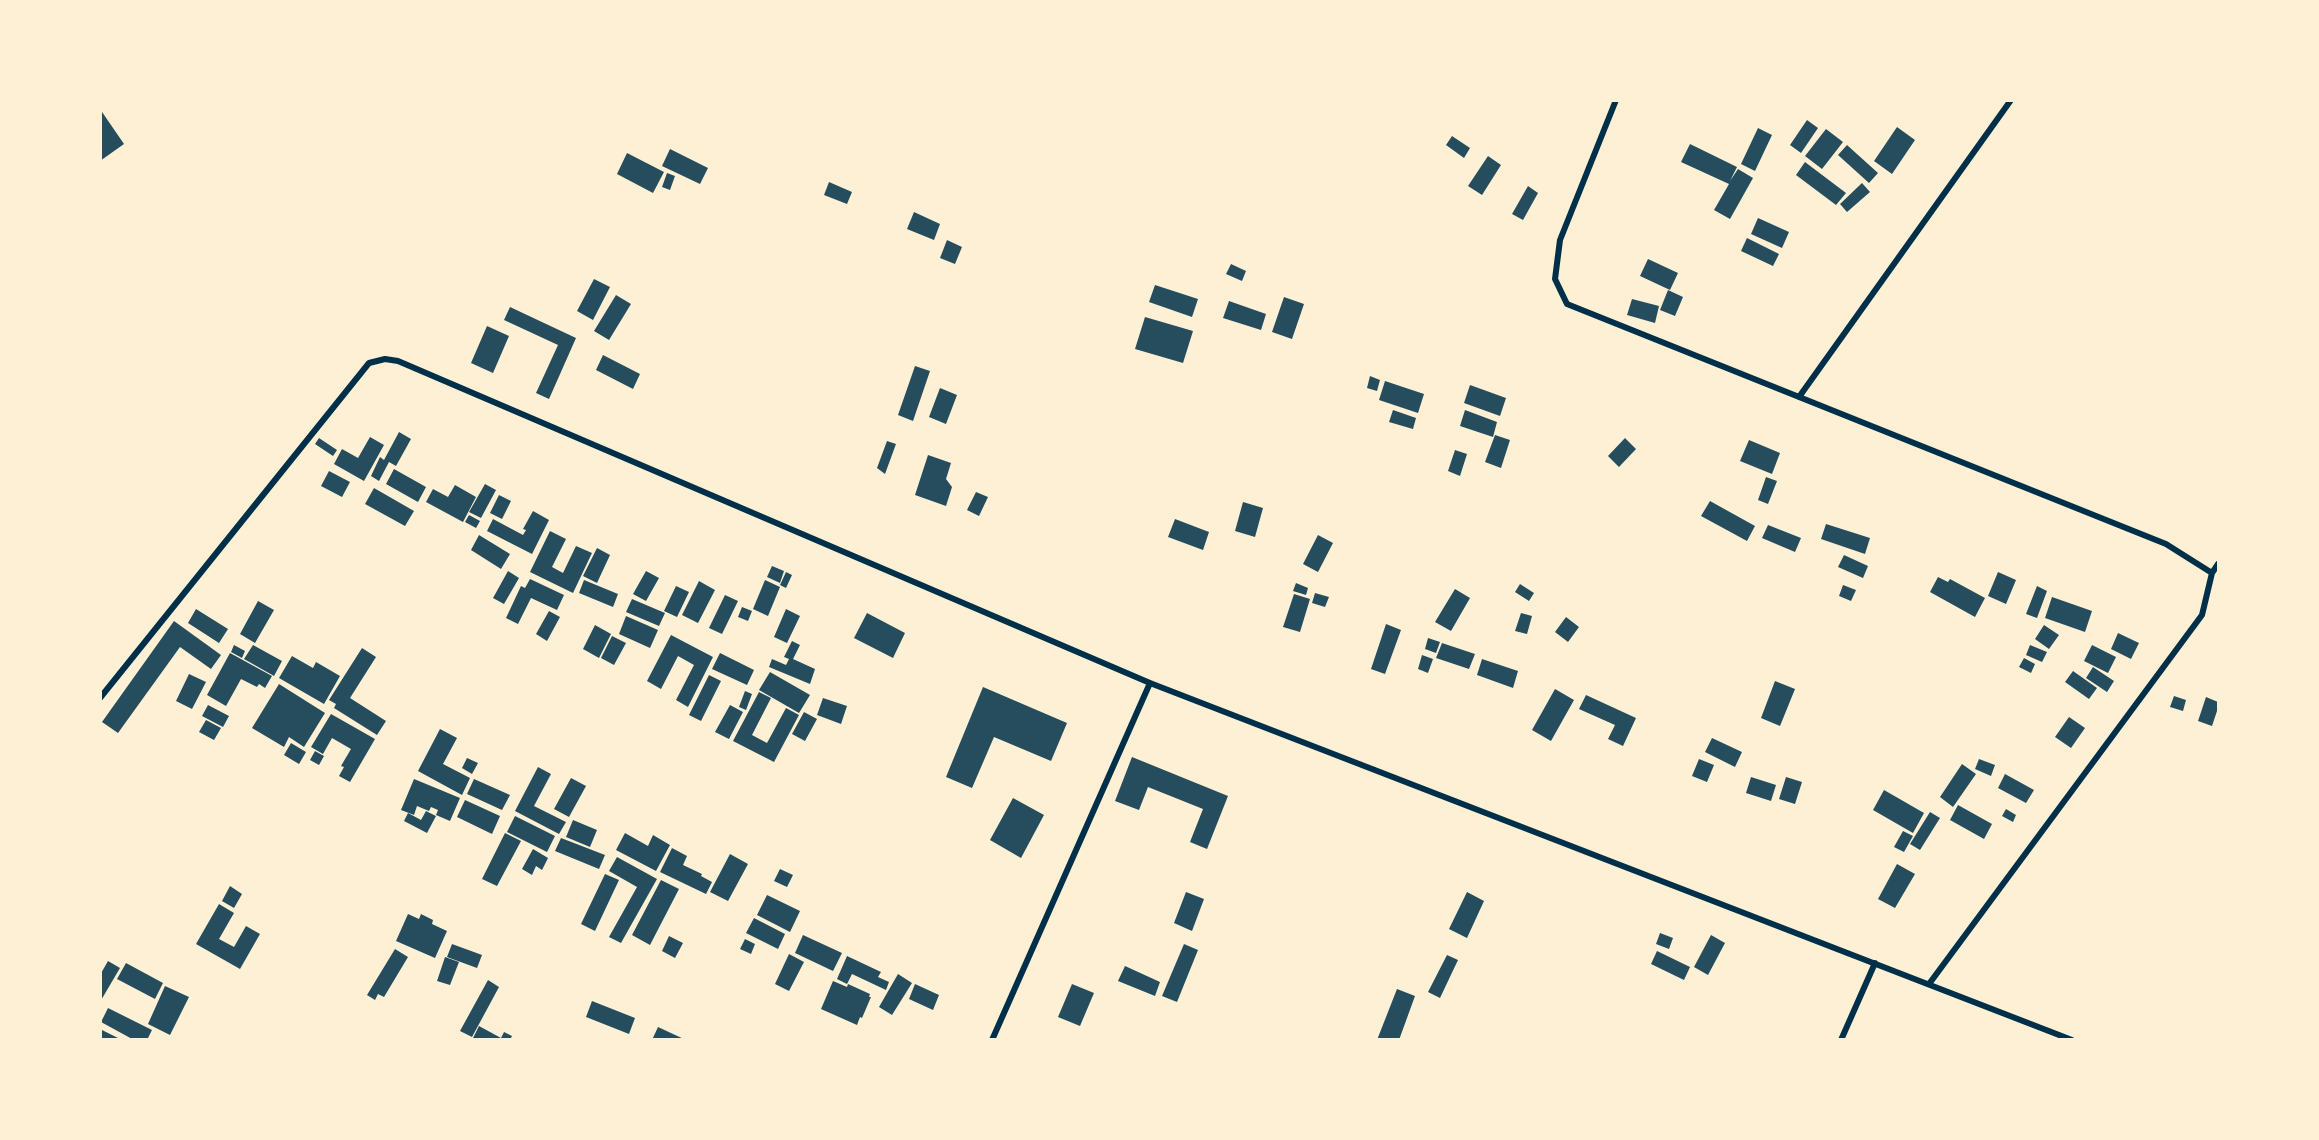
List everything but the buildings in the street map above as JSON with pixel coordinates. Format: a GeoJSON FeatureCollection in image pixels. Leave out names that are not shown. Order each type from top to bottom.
{"type":"FeatureCollection","features":[{"type":"Feature","properties":{"kind":"street"},"geometry":{"type":"LineString","coordinates":[[1616,100],[1560,240],[1555,279],[1567,304],[2166,544],[2212,573]]}},
{"type":"Feature","properties":{"kind":"street"},"geometry":{"type":"LineString","coordinates":[[1799,397],[2011,100]]}},
{"type":"Feature","properties":{"kind":"street"},"geometry":{"type":"LineString","coordinates":[[100,698],[369,363],[385,359],[398,361],[1150,683],[2072,1040]]}},
{"type":"Feature","properties":{"kind":"street"},"geometry":{"type":"LineString","coordinates":[[1929,984],[2202,615],[2212,573],[2218,564]]}},
{"type":"Feature","properties":{"kind":"street"},"geometry":{"type":"LineString","coordinates":[[992,1040],[1150,683]]}},
{"type":"Feature","properties":{"kind":"street"},"geometry":{"type":"LineString","coordinates":[[1841,1040],[1875,963]]}}]}
